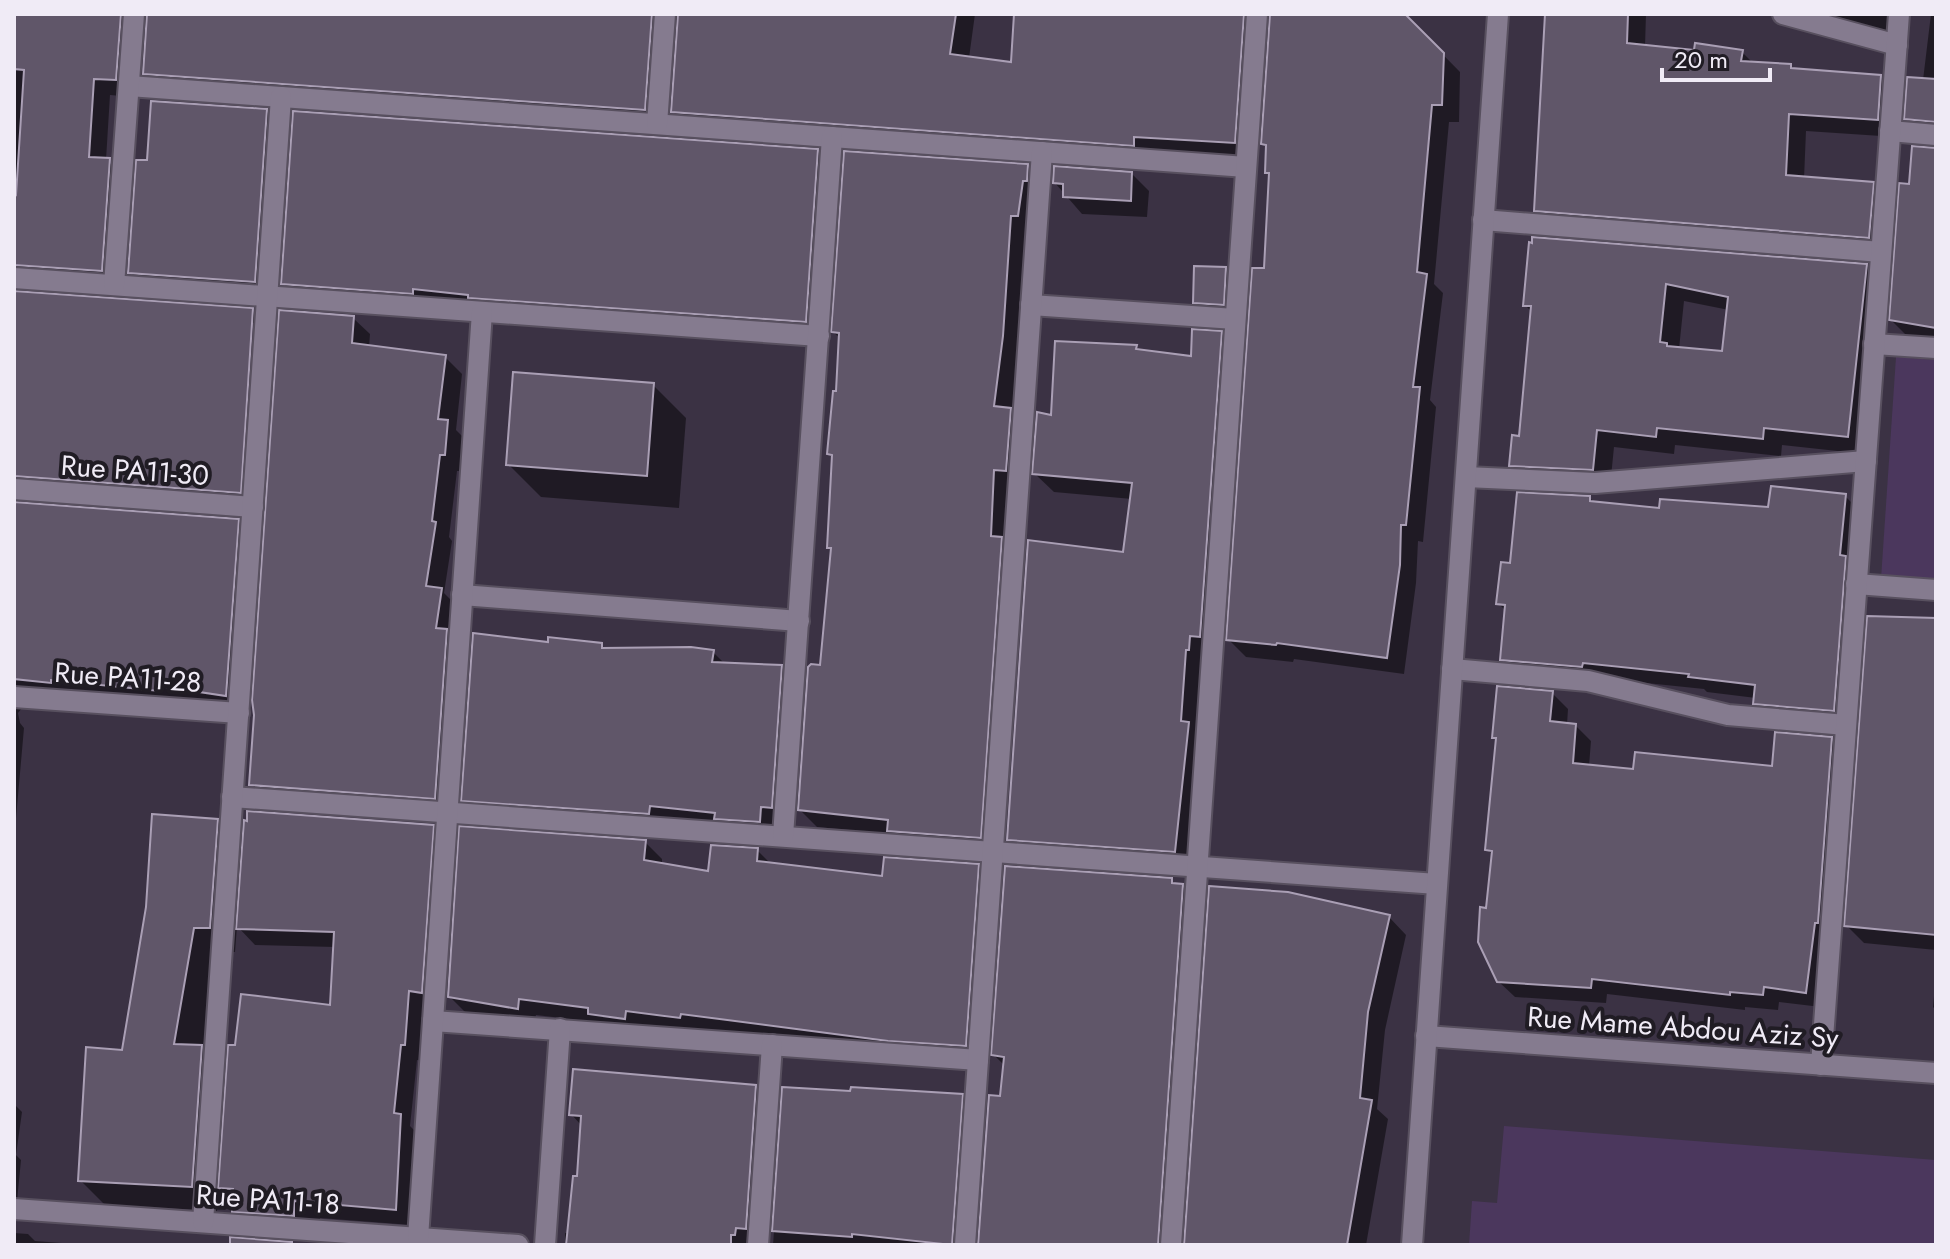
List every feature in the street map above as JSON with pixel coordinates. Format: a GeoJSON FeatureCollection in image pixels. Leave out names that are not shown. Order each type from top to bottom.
{"type":"FeatureCollection","features":[{"type":"Feature","properties":{"kind":"street"},"geometry":{"type":"LineString","coordinates":[[114,285],[134,14]]}},
{"type":"Feature","properties":{"kind":"street"},"geometry":{"type":"LineString","coordinates":[[657,124],[665,14]]}},
{"type":"Feature","properties":{"kind":"street"},"geometry":{"type":"LineString","coordinates":[[1171,1245],[1257,14]]}},
{"type":"Feature","properties":{"kind":"street"},"geometry":{"type":"LineString","coordinates":[[1412,1245],[1498,14]]}},
{"type":"Feature","properties":{"kind":"street"},"geometry":{"type":"LineString","coordinates":[[1783,14],[1897,45]]}},
{"type":"Feature","properties":{"kind":"street"},"geometry":{"type":"LineString","coordinates":[[1821,1065],[1899,14]]}},
{"type":"Feature","properties":{"kind":"street"},"geometry":{"type":"LineString","coordinates":[[129,86],[1246,167]]}},
{"type":"Feature","properties":{"kind":"street"},"geometry":{"type":"LineString","coordinates":[[203,1222],[281,97]]}},
{"type":"Feature","properties":{"kind":"street"},"geometry":{"type":"LineString","coordinates":[[1890,131],[1936,135]]}},
{"type":"Feature","properties":{"kind":"street"},"geometry":{"type":"LineString","coordinates":[[783,836],[832,137]]}},
{"type":"Feature","properties":{"kind":"street"},"geometry":{"type":"LineString","coordinates":[[965,1245],[1042,152]]}},
{"type":"Feature","properties":{"kind":"street"},"geometry":{"type":"LineString","coordinates":[[1483,220],[1881,252]]}},
{"type":"Feature","properties":{"kind":"street"},"geometry":{"type":"LineString","coordinates":[[14,278],[819,336]]}},
{"type":"Feature","properties":{"kind":"street"},"geometry":{"type":"LineString","coordinates":[[1031,305],[1235,319]]}},
{"type":"Feature","properties":{"kind":"street"},"geometry":{"type":"LineString","coordinates":[[418,1238],[482,312]]}},
{"type":"Feature","properties":{"kind":"street"},"geometry":{"type":"LineString","coordinates":[[1874,344],[1936,348]]}},
{"type":"Feature","properties":{"kind":"street"},"geometry":{"type":"LineString","coordinates":[[1466,477],[1595,483],[1866,461]]}},
{"type":"Feature","properties":{"kind":"street","name":"Rue PA11-30"},"geometry":{"type":"LineString","coordinates":[[14,489],[253,507]]}},
{"type":"Feature","properties":{"kind":"street"},"geometry":{"type":"LineString","coordinates":[[1856,584],[1936,590]]}},
{"type":"Feature","properties":{"kind":"street"},"geometry":{"type":"LineString","coordinates":[[462,595],[799,621]]}},
{"type":"Feature","properties":{"kind":"street"},"geometry":{"type":"LineString","coordinates":[[1452,669],[1588,681],[1728,715],[1846,725]]}},
{"type":"Feature","properties":{"kind":"street","name":"Rue PA11-28"},"geometry":{"type":"LineString","coordinates":[[14,697],[239,713]]}},
{"type":"Feature","properties":{"kind":"street"},"geometry":{"type":"LineString","coordinates":[[232,797],[1437,884]]}},
{"type":"Feature","properties":{"kind":"street"},"geometry":{"type":"LineString","coordinates":[[433,1021],[978,1060]]}},
{"type":"Feature","properties":{"kind":"street"},"geometry":{"type":"LineString","coordinates":[[545,1245],[560,1029]]}},
{"type":"Feature","properties":{"kind":"street","name":"Rue Mame Abdou Aziz Sy"},"geometry":{"type":"LineString","coordinates":[[1426,1036],[1936,1073]]}},
{"type":"Feature","properties":{"kind":"street"},"geometry":{"type":"LineString","coordinates":[[758,1245],[772,1045]]}},
{"type":"Feature","properties":{"kind":"street","name":"Rue PA11-18"},"geometry":{"type":"LineString","coordinates":[[14,1209],[518,1245]]}},
{"type":"Feature","properties":{"kind":"shaded area"},"geometry":{"type":"Polygon","coordinates":[[[1896,357],[1936,360],[1936,583],[1881,579],[1896,357]]]}},
{"type":"Feature","properties":{"kind":"shaded area"},"geometry":{"type":"Polygon","coordinates":[[[1504,1126],[1936,1160],[1936,1245],[1469,1245],[1472,1201],[1497,1203],[1504,1126]]]}},
{"type":"Feature","properties":{"kind":"building"},"geometry":{"type":"Polygon","coordinates":[[[14,14],[121,14],[116,80],[94,79],[89,157],[110,158],[102,271],[14,265],[14,194],[24,70],[14,69],[14,14]]]}},
{"type":"Feature","properties":{"kind":"building"},"geometry":{"type":"Polygon","coordinates":[[[147,14],[652,14],[645,110],[143,74],[147,14]]]}},
{"type":"Feature","properties":{"kind":"building"},"geometry":{"type":"Polygon","coordinates":[[[678,14],[956,14],[950,54],[1011,62],[1014,14],[1244,14],[1235,143],[1134,137],[1134,146],[671,112],[678,14]]]}},
{"type":"Feature","properties":{"kind":"building"},"geometry":{"type":"Polygon","coordinates":[[[1270,14],[1405,14],[1444,53],[1442,105],[1432,105],[1417,272],[1427,274],[1413,387],[1420,387],[1406,525],[1401,525],[1400,565],[1387,658],[1277,643],[1226,640],[1252,268],[1264,268],[1269,173],[1265,173],[1266,145],[1261,144],[1270,14]]]}},
{"type":"Feature","properties":{"kind":"building"},"geometry":{"type":"Polygon","coordinates":[[[1545,14],[1628,14],[1627,43],[1694,50],[1695,43],[1743,50],[1741,61],[1881,75],[1878,120],[1789,114],[1786,175],[1874,182],[1869,238],[1534,211],[1545,14]]]}},
{"type":"Feature","properties":{"kind":"building"},"geometry":{"type":"Polygon","coordinates":[[[1907,77],[1936,79],[1936,122],[1904,119],[1907,77]]]}},
{"type":"Feature","properties":{"kind":"building"},"geometry":{"type":"Polygon","coordinates":[[[151,101],[267,109],[255,282],[128,273],[136,160],[147,160],[151,101]]]}},
{"type":"Feature","properties":{"kind":"building"},"geometry":{"type":"Polygon","coordinates":[[[293,111],[818,149],[806,322],[468,298],[468,295],[413,289],[413,294],[281,284],[293,111]]]}},
{"type":"Feature","properties":{"kind":"building"},"geometry":{"type":"Polygon","coordinates":[[[1912,146],[1936,148],[1936,328],[1889,320],[1899,183],[1909,184],[1912,146]]]}},
{"type":"Feature","properties":{"kind":"building"},"geometry":{"type":"Polygon","coordinates":[[[844,151],[1028,164],[1018,216],[1011,216],[1003,336],[994,406],[1011,408],[1006,471],[994,470],[991,536],[1002,537],[981,838],[887,831],[888,820],[798,810],[808,667],[811,664],[820,665],[831,548],[827,548],[832,455],[827,454],[833,391],[836,391],[839,333],[831,332],[844,151]]]}},
{"type":"Feature","properties":{"kind":"building"},"geometry":{"type":"Polygon","coordinates":[[[1054,166],[1132,172],[1131,201],[1063,197],[1063,184],[1053,183],[1054,166]]]}},
{"type":"Feature","properties":{"kind":"building"},"geometry":{"type":"Polygon","coordinates":[[[1532,237],[1867,264],[1848,437],[1764,428],[1763,439],[1657,428],[1656,437],[1597,430],[1593,470],[1509,466],[1512,435],[1519,436],[1531,306],[1523,306],[1529,242],[1532,243],[1532,237]],[[1666,284],[1660,342],[1667,343],[1667,346],[1722,351],[1728,297],[1666,284]]]}},
{"type":"Feature","properties":{"kind":"building"},"geometry":{"type":"Polygon","coordinates":[[[1194,266],[1226,267],[1224,305],[1193,303],[1194,266]]]}},
{"type":"Feature","properties":{"kind":"building"},"geometry":{"type":"Polygon","coordinates":[[[14,291],[253,308],[241,493],[14,476],[14,291]]]}},
{"type":"Feature","properties":{"kind":"building"},"geometry":{"type":"Polygon","coordinates":[[[279,310],[354,316],[352,343],[446,355],[438,419],[448,420],[445,455],[440,455],[432,521],[436,522],[426,586],[442,588],[436,628],[447,629],[435,799],[249,785],[279,310]]]}},
{"type":"Feature","properties":{"kind":"building"},"geometry":{"type":"Polygon","coordinates":[[[1192,329],[1222,331],[1200,637],[1190,636],[1189,650],[1186,650],[1181,721],[1189,722],[1175,852],[1007,840],[1028,540],[1123,552],[1132,483],[1032,474],[1037,412],[1051,415],[1055,341],[1137,345],[1136,349],[1191,356],[1192,329]]]}},
{"type":"Feature","properties":{"kind":"building"},"geometry":{"type":"Polygon","coordinates":[[[513,372],[654,383],[647,476],[506,465],[513,372]]]}},
{"type":"Feature","properties":{"kind":"building"},"geometry":{"type":"Polygon","coordinates":[[[1771,486],[1846,494],[1840,555],[1846,556],[1834,711],[1753,704],[1755,685],[1688,677],[1689,674],[1583,663],[1582,667],[1500,660],[1505,605],[1496,604],[1501,562],[1510,563],[1517,492],[1590,496],[1590,501],[1659,508],[1660,499],[1768,507],[1771,486]]]}},
{"type":"Feature","properties":{"kind":"building"},"geometry":{"type":"Polygon","coordinates":[[[14,502],[239,519],[226,696],[159,686],[159,691],[14,679],[14,502]]]}},
{"type":"Feature","properties":{"kind":"building"},"geometry":{"type":"Polygon","coordinates":[[[1867,616],[1936,618],[1936,935],[1844,926],[1867,616]]]}},
{"type":"Feature","properties":{"kind":"building"},"geometry":{"type":"Polygon","coordinates":[[[473,633],[548,642],[548,637],[602,643],[602,648],[691,647],[714,650],[712,662],[782,665],[772,808],[761,807],[760,822],[714,819],[715,813],[650,806],[649,814],[461,801],[473,633]]]}},
{"type":"Feature","properties":{"kind":"building"},"geometry":{"type":"Polygon","coordinates":[[[1497,686],[1553,691],[1550,721],[1576,724],[1573,763],[1633,769],[1635,752],[1772,766],[1775,732],[1832,737],[1818,923],[1815,923],[1806,993],[1764,987],[1763,995],[1730,992],[1730,995],[1592,979],[1591,988],[1497,982],[1478,942],[1480,907],[1486,908],[1492,851],[1485,850],[1496,738],[1492,738],[1497,686]]]}},
{"type":"Feature","properties":{"kind":"building"},"geometry":{"type":"Polygon","coordinates":[[[247,811],[434,825],[422,993],[409,991],[405,1045],[401,1045],[394,1113],[401,1114],[396,1210],[294,1201],[294,1216],[232,1212],[233,1189],[218,1188],[228,1045],[235,1045],[241,994],[330,1005],[334,932],[236,929],[247,811]]]}},
{"type":"Feature","properties":{"kind":"building"},"geometry":{"type":"Polygon","coordinates":[[[152,814],[218,819],[210,928],[194,928],[174,1044],[202,1045],[192,1187],[78,1181],[86,1047],[122,1050],[146,907],[152,814]]]}},
{"type":"Feature","properties":{"kind":"building"},"geometry":{"type":"Polygon","coordinates":[[[459,826],[646,840],[644,860],[708,871],[711,845],[758,848],[757,861],[882,876],[884,857],[979,864],[966,1046],[888,1041],[681,1014],[680,1018],[626,1011],[625,1019],[588,1014],[588,1008],[519,999],[518,1009],[448,997],[459,826]]]}},
{"type":"Feature","properties":{"kind":"building"},"geometry":{"type":"Polygon","coordinates":[[[1005,866],[1172,878],[1172,883],[1183,884],[1158,1245],[978,1245],[989,1095],[1000,1096],[1004,1057],[991,1055],[1005,866]]]}},
{"type":"Feature","properties":{"kind":"building"},"geometry":{"type":"Polygon","coordinates":[[[1209,886],[1288,892],[1390,915],[1368,1012],[1360,1098],[1372,1100],[1347,1245],[1184,1245],[1209,886]]]}},
{"type":"Feature","properties":{"kind":"building"},"geometry":{"type":"Polygon","coordinates":[[[573,1069],[756,1085],[746,1229],[736,1228],[735,1235],[731,1235],[731,1245],[566,1245],[573,1176],[577,1176],[581,1116],[569,1115],[573,1069]]]}},
{"type":"Feature","properties":{"kind":"building"},"geometry":{"type":"Polygon","coordinates":[[[782,1087],[850,1091],[851,1087],[963,1094],[952,1245],[852,1234],[852,1237],[772,1231],[782,1087]]]}},
{"type":"Feature","properties":{"kind":"building"},"geometry":{"type":"Polygon","coordinates":[[[230,1237],[292,1242],[292,1245],[230,1245],[230,1237]]]}}]}
